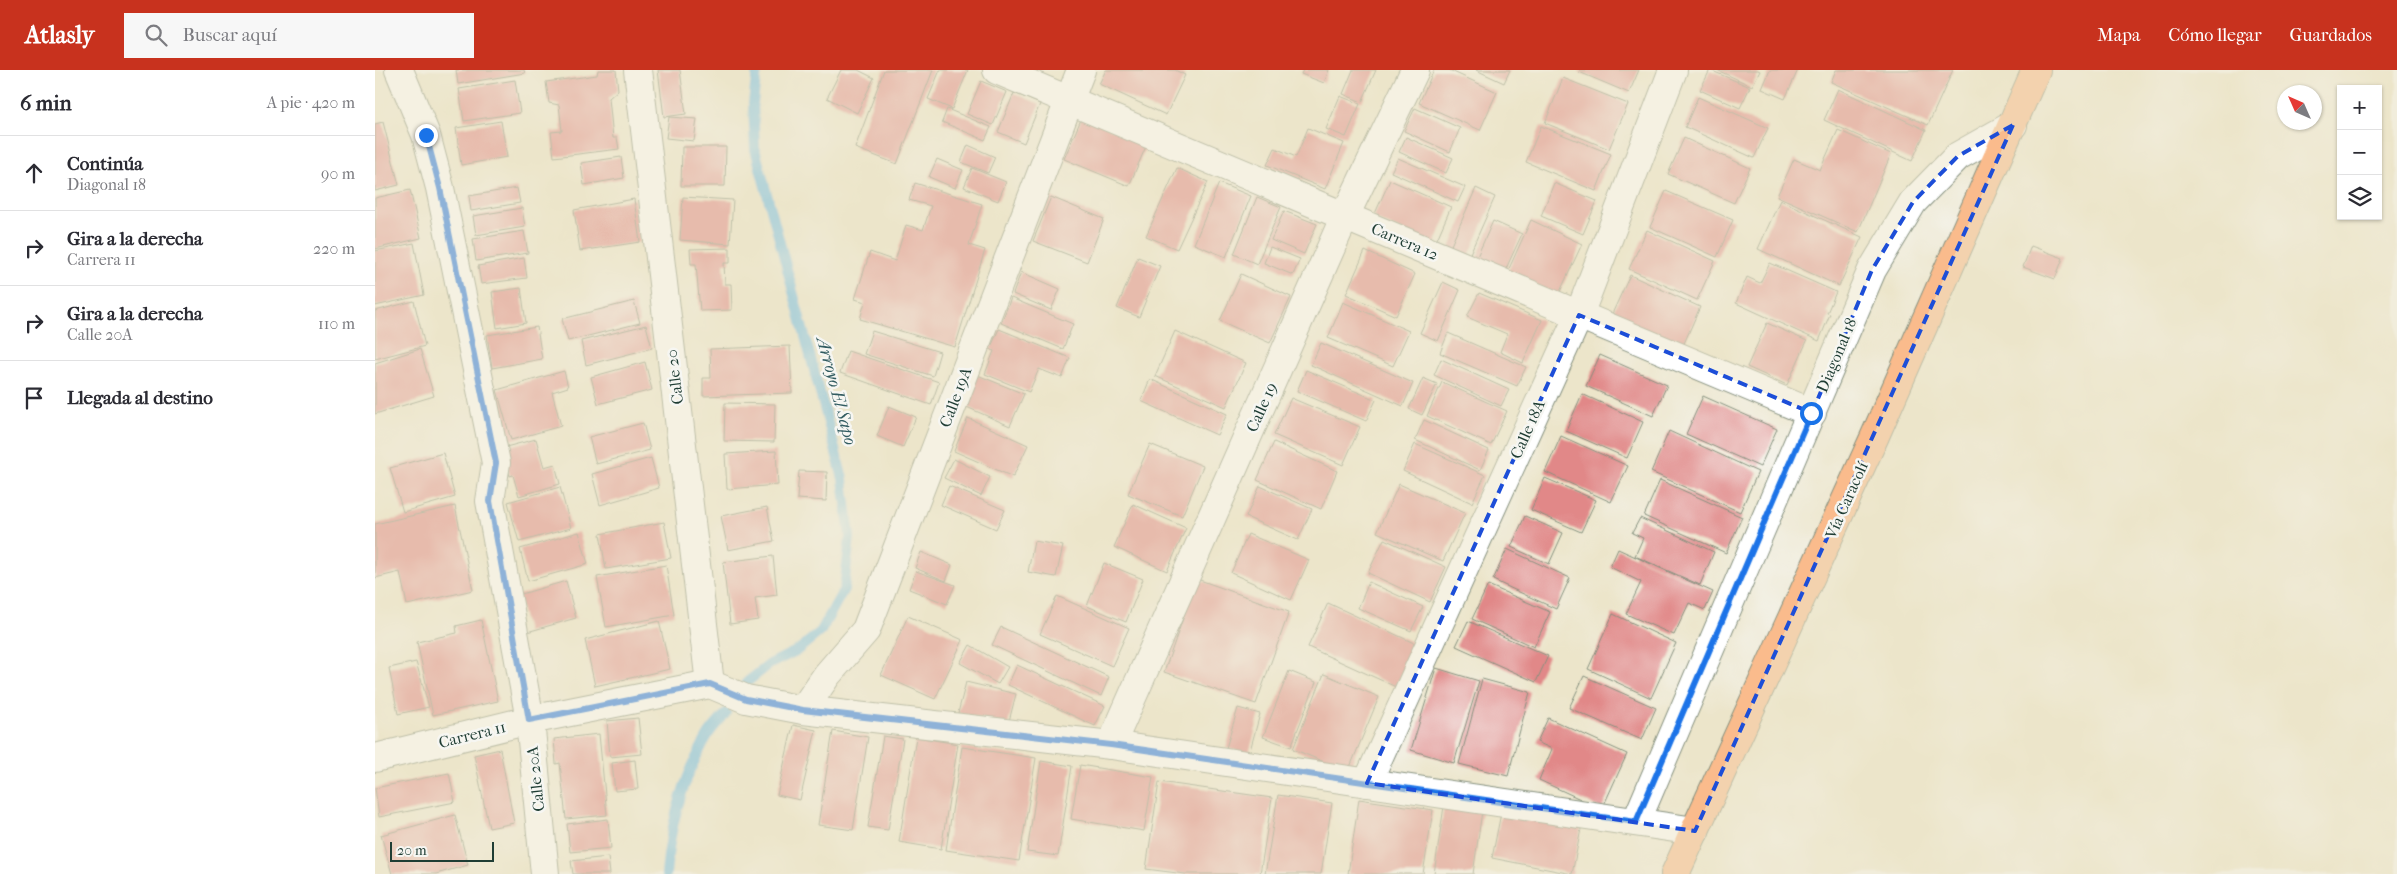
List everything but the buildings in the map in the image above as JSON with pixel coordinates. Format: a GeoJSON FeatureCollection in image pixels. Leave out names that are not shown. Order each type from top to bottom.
{"type":"FeatureCollection","features":[{"type":"Feature","properties":{"kind":"main road"},"geometry":{"type":"LineString","coordinates":[[2013,125],[2036,70]]}},
{"type":"Feature","properties":{"kind":"main road","name":"Vía Caracolí"},"geometry":{"type":"LineString","coordinates":[[1675,874],[1874,438],[2013,125]]}},
{"type":"Feature","properties":{"kind":"street","name":"Calle 20A"},"geometry":{"type":"LineString","coordinates":[[399,70],[426,135],[440,188],[496,463],[490,501],[529,720],[545,874]]}},
{"type":"Feature","properties":{"kind":"street","name":"Calle 20"},"geometry":{"type":"LineString","coordinates":[[638,70],[714,686]]}},
{"type":"Feature","properties":{"kind":"street","name":"Carrera 12"},"geometry":{"type":"LineString","coordinates":[[997,70],[1811,413]]}},
{"type":"Feature","properties":{"kind":"street","name":"Calle 19A"},"geometry":{"type":"LineString","coordinates":[[803,710],[827,675],[866,630],[1067,101],[1081,70]]}},
{"type":"Feature","properties":{"kind":"street","name":"Calle 19"},"geometry":{"type":"LineString","coordinates":[[1111,745],[1345,216],[1415,70]]}},
{"type":"Feature","properties":{"kind":"street","name":"Calle 18A"},"geometry":{"type":"LineString","coordinates":[[1367,783],[1579,315],[1673,70]]}},
{"type":"Feature","properties":{"kind":"street","name":"Diagonal 18"},"geometry":{"type":"LineString","coordinates":[[1636,822],[1872,270],[1913,202],[1958,156],[2013,125]]}},
{"type":"Feature","properties":{"kind":"street","name":"Carrera 11"},"geometry":{"type":"LineString","coordinates":[[375,758],[529,720],[714,686]]}},
{"type":"Feature","properties":{"kind":"street"},"geometry":{"type":"LineString","coordinates":[[714,686],[746,699],[803,710],[1111,745],[1695,831]]}},
{"type":"Feature","properties":{"kind":"highlighted area"},"geometry":{"type":"Polygon","coordinates":[[[2013,125],[1695,831],[1367,783],[1579,315],[1812,413],[1872,270],[1913,202],[1958,156],[2013,125]]]}},
{"type":"Feature","properties":{"kind":"waterway","name":"Arroyo El Sapo"},"geometry":{"type":"LineString","coordinates":[[747,682],[770,664],[798,650],[821,631],[844,589],[850,537],[843,479],[755,149],[753,103],[757,70]]}},
{"type":"Feature","properties":{"kind":"waterway","name":"Arroyo El Sapo"},"geometry":{"type":"LineString","coordinates":[[666,874],[674,821],[691,769],[707,737],[726,713]]}},
{"type":"Feature","properties":{"kind":"route"},"geometry":{"type":"LineString","coordinates":[[426,135],[440,188],[496,463],[490,501],[529,720],[710,684],[746,699],[803,710],[1111,745],[1636,822],[1811,413]]}}]}
